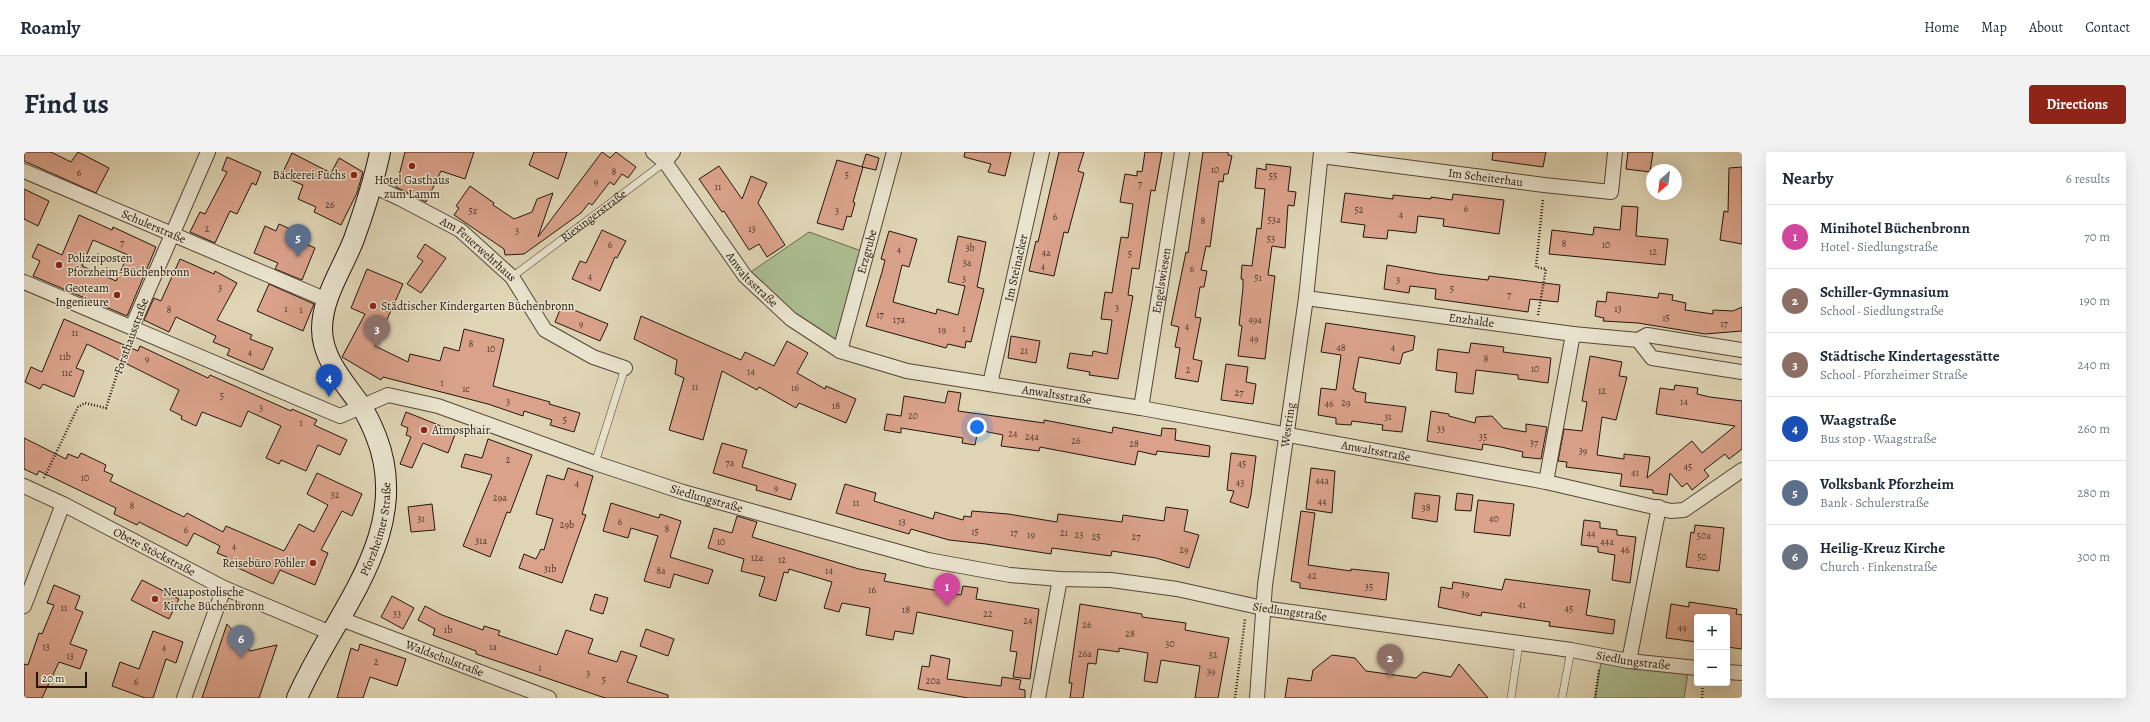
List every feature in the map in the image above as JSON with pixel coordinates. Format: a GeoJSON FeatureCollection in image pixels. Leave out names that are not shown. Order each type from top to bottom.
{"type":"FeatureCollection","features":[{"type":"Feature","properties":{"kind":"main road","name":"Pforzheimer Straße"},"geometry":{"type":"LineString","coordinates":[[297,698],[309,671],[336,626],[375,551],[383,524],[386,503],[386,483],[376,437],[362,408],[338,374],[326,350],[322,329],[327,300],[354,239],[371,185],[375,154]]}},
{"type":"Feature","properties":{"kind":"street","name":"Forsthausstraße"},"geometry":{"type":"LineString","coordinates":[[132,327],[171,235],[181,202],[208,152]]}},
{"type":"Feature","properties":{"kind":"street","name":"Anwaltsstraße"},"geometry":{"type":"LineString","coordinates":[[653,152],[669,157],[745,276],[791,319],[840,351],[907,371],[1141,408],[1286,436],[1546,482],[1671,511],[1684,510],[1742,470]]}},
{"type":"Feature","properties":{"kind":"street","name":"Erzgrube"},"geometry":{"type":"LineString","coordinates":[[840,351],[894,152]]}},
{"type":"Feature","properties":{"kind":"street","name":"Im Steinacker"},"geometry":{"type":"LineString","coordinates":[[990,384],[1042,152]]}},
{"type":"Feature","properties":{"kind":"street","name":"Engelswiesen"},"geometry":{"type":"LineString","coordinates":[[1141,408],[1182,152]]}},
{"type":"Feature","properties":{"kind":"street","name":"Im Scheiterhau"},"geometry":{"type":"LineString","coordinates":[[1321,154],[1544,185],[1611,192],[1615,152]]}},
{"type":"Feature","properties":{"kind":"street","name":"Westring"},"geometry":{"type":"LineString","coordinates":[[1257,698],[1264,585],[1306,298],[1321,154]]}},
{"type":"Feature","properties":{"kind":"street","name":"Schulerstraße"},"geometry":{"type":"LineString","coordinates":[[24,171],[171,235],[327,300]]}},
{"type":"Feature","properties":{"kind":"street","name":"Am Feuerwehrhaus"},"geometry":{"type":"LineString","coordinates":[[371,185],[460,230],[512,277],[545,330],[593,356],[625,368]]}},
{"type":"Feature","properties":{"kind":"street","name":"Siedlungstraße"},"geometry":{"type":"LineString","coordinates":[[24,282],[340,416],[362,408],[388,395],[438,406],[595,463],[683,492],[928,560],[1010,575],[1060,579],[1111,580],[1177,589],[1263,608],[1571,650],[1628,661],[1694,668]]}},
{"type":"Feature","properties":{"kind":"street","name":"Enzhalde"},"geometry":{"type":"LineString","coordinates":[[1306,298],[1573,334],[1638,340],[1647,335],[1742,350]]}},
{"type":"Feature","properties":{"kind":"street"},"geometry":{"type":"LineString","coordinates":[[1546,482],[1573,334]]}},
{"type":"Feature","properties":{"kind":"street"},"geometry":{"type":"LineString","coordinates":[[1638,340],[1652,358],[1742,372]]}},
{"type":"Feature","properties":{"kind":"street","name":"Obere Stöckstraße"},"geometry":{"type":"LineString","coordinates":[[24,486],[63,504],[224,588],[336,626]]}},
{"type":"Feature","properties":{"kind":"street"},"geometry":{"type":"LineString","coordinates":[[24,606],[63,504]]}},
{"type":"Feature","properties":{"kind":"street"},"geometry":{"type":"LineString","coordinates":[[1628,661],[1659,507]]}},
{"type":"Feature","properties":{"kind":"street"},"geometry":{"type":"LineString","coordinates":[[1038,698],[1060,579]]}},
{"type":"Feature","properties":{"kind":"street"},"geometry":{"type":"LineString","coordinates":[[184,698],[224,588]]}},
{"type":"Feature","properties":{"kind":"street","name":"Waldschulstraße"},"geometry":{"type":"LineString","coordinates":[[336,626],[526,694],[548,698]]}},
{"type":"Feature","properties":{"kind":"street"},"geometry":{"type":"LineString","coordinates":[[1730,672],[1742,674]]}},
{"type":"Feature","properties":{"kind":"lane","name":"Riexingerstraße"},"geometry":{"type":"LineString","coordinates":[[512,277],[669,157]]}},
{"type":"Feature","properties":{"kind":"lane","name":"Am Feuerwehrhaus"},"geometry":{"type":"LineString","coordinates":[[595,463],[625,368]]}},
{"type":"Feature","properties":{"kind":"lane"},"geometry":{"type":"LineString","coordinates":[[1511,698],[1519,644]]}},
{"type":"Feature","properties":{"kind":"lane"},"geometry":{"type":"LineString","coordinates":[[1562,698],[1571,650]]}},
{"type":"Feature","properties":{"kind":"path"},"geometry":{"type":"LineString","coordinates":[[1536,329],[1546,270],[1536,267],[1544,185]]}},
{"type":"Feature","properties":{"kind":"path","name":"Forsthausstraße"},"geometry":{"type":"LineString","coordinates":[[37,492],[78,408],[86,403],[106,408],[132,327]]}},
{"type":"Feature","properties":{"kind":"path"},"geometry":{"type":"LineString","coordinates":[[1235,698],[1246,604]]}},
{"type":"Feature","properties":{"kind":"path"},"geometry":{"type":"LineString","coordinates":[[1595,698],[1602,656]]}},
{"type":"Feature","properties":{"kind":"path"},"geometry":{"type":"LineString","coordinates":[[1702,698],[1703,686]]}},
{"type":"Feature","properties":{"kind":"green space"},"geometry":{"type":"Polygon","coordinates":[[[809,232],[867,253],[840,351],[745,276],[809,232]]]}},
{"type":"Feature","properties":{"kind":"green space"},"geometry":{"type":"Polygon","coordinates":[[[1602,656],[1689,667],[1684,698],[1595,698],[1602,656]]]}},
{"type":"Feature","properties":{"kind":"building"},"geometry":{"type":"Polygon","coordinates":[[[24,152],[51,152],[71,162],[78,152],[109,168],[96,193],[24,161],[24,152]]]}},
{"type":"Feature","properties":{"kind":"building"},"geometry":{"type":"Polygon","coordinates":[[[405,152],[474,152],[465,179],[441,171],[426,202],[396,187],[405,152]]]}},
{"type":"Feature","properties":{"kind":"building"},"geometry":{"type":"Polygon","coordinates":[[[534,152],[567,152],[558,179],[529,165],[534,152]]]}},
{"type":"Feature","properties":{"kind":"building"},"geometry":{"type":"Polygon","coordinates":[[[602,152],[610,158],[616,152],[636,167],[628,178],[622,174],[614,185],[610,182],[592,205],[589,203],[581,213],[524,254],[505,255],[504,249],[454,215],[459,208],[456,206],[470,186],[494,203],[493,205],[514,219],[532,212],[537,199],[553,193],[538,237],[602,152]]]}},
{"type":"Feature","properties":{"kind":"building"},"geometry":{"type":"Polygon","coordinates":[[[965,152],[1011,152],[1005,176],[988,172],[991,164],[964,157],[965,152]]]}},
{"type":"Feature","properties":{"kind":"building"},"geometry":{"type":"Polygon","coordinates":[[[1059,152],[1084,152],[1078,171],[1084,173],[1068,233],[1064,232],[1054,276],[1029,271],[1036,241],[1038,242],[1059,152]]]}},
{"type":"Feature","properties":{"kind":"building"},"geometry":{"type":"Polygon","coordinates":[[[1145,152],[1162,152],[1155,191],[1151,190],[1139,269],[1132,268],[1128,295],[1133,296],[1118,379],[1089,375],[1090,372],[1067,368],[1070,353],[1092,356],[1093,351],[1107,354],[1112,320],[1101,319],[1105,292],[1112,293],[1121,237],[1128,238],[1133,204],[1120,202],[1125,174],[1137,176],[1137,171],[1142,172],[1145,152]]]}},
{"type":"Feature","properties":{"kind":"building"},"geometry":{"type":"Polygon","coordinates":[[[1203,152],[1228,152],[1228,155],[1232,156],[1228,174],[1224,174],[1223,182],[1219,181],[1210,247],[1206,246],[1201,270],[1207,271],[1204,287],[1200,287],[1195,317],[1201,318],[1193,359],[1202,361],[1198,382],[1175,378],[1180,348],[1175,347],[1179,327],[1171,325],[1186,252],[1188,253],[1203,152]]]}},
{"type":"Feature","properties":{"kind":"building"},"geometry":{"type":"Polygon","coordinates":[[[1493,152],[1546,152],[1543,167],[1492,160],[1493,152]]]}},
{"type":"Feature","properties":{"kind":"building"},"geometry":{"type":"Polygon","coordinates":[[[1628,152],[1653,152],[1651,164],[1646,164],[1646,172],[1626,169],[1628,152]]]}},
{"type":"Feature","properties":{"kind":"building"},"geometry":{"type":"Polygon","coordinates":[[[292,153],[331,173],[339,158],[363,172],[357,193],[341,225],[314,212],[316,207],[298,199],[303,185],[281,176],[292,153]]]}},
{"type":"Feature","properties":{"kind":"building"},"geometry":{"type":"Polygon","coordinates":[[[866,154],[879,158],[876,170],[862,167],[866,154]]]}},
{"type":"Feature","properties":{"kind":"building"},"geometry":{"type":"Polygon","coordinates":[[[227,157],[261,172],[256,185],[252,183],[237,214],[230,211],[215,243],[190,232],[200,212],[205,214],[227,172],[222,170],[227,157]]]}},
{"type":"Feature","properties":{"kind":"building"},"geometry":{"type":"Polygon","coordinates":[[[837,160],[863,167],[853,202],[855,203],[851,217],[847,216],[843,230],[817,223],[837,160]]]}},
{"type":"Feature","properties":{"kind":"building"},"geometry":{"type":"Polygon","coordinates":[[[1266,164],[1291,167],[1288,191],[1296,192],[1294,206],[1288,205],[1285,248],[1272,246],[1268,275],[1275,276],[1265,359],[1238,356],[1242,326],[1239,325],[1243,288],[1243,279],[1241,279],[1242,265],[1252,266],[1257,228],[1261,229],[1265,189],[1255,188],[1257,168],[1266,170],[1266,164]]]}},
{"type":"Feature","properties":{"kind":"building"},"geometry":{"type":"Polygon","coordinates":[[[719,166],[742,199],[751,176],[767,183],[758,203],[785,245],[767,257],[759,244],[749,250],[724,211],[722,212],[699,179],[719,166]]]}},
{"type":"Feature","properties":{"kind":"building"},"geometry":{"type":"Polygon","coordinates":[[[1742,167],[1742,244],[1720,240],[1724,211],[1728,212],[1729,168],[1742,167]]]}},
{"type":"Feature","properties":{"kind":"building"},"geometry":{"type":"Polygon","coordinates":[[[24,189],[49,201],[38,226],[24,219],[24,189]]]}},
{"type":"Feature","properties":{"kind":"building"},"geometry":{"type":"Polygon","coordinates":[[[1345,193],[1393,199],[1393,195],[1431,199],[1431,197],[1452,200],[1453,194],[1504,200],[1499,234],[1443,226],[1444,219],[1418,216],[1416,233],[1388,230],[1387,239],[1363,237],[1365,225],[1341,222],[1345,193]]]}},
{"type":"Feature","properties":{"kind":"building"},"geometry":{"type":"Polygon","coordinates":[[[1622,206],[1638,207],[1636,236],[1668,239],[1665,265],[1549,254],[1552,230],[1593,235],[1594,227],[1620,230],[1622,206]]]}},
{"type":"Feature","properties":{"kind":"building"},"geometry":{"type":"Polygon","coordinates":[[[79,215],[112,230],[113,227],[156,247],[127,316],[33,276],[40,261],[32,257],[38,244],[62,255],[79,215]],[[93,240],[82,266],[116,281],[128,255],[93,240]]]}},
{"type":"Feature","properties":{"kind":"building"},"geometry":{"type":"Polygon","coordinates":[[[279,224],[299,233],[297,240],[315,248],[302,280],[275,269],[278,263],[254,253],[265,226],[276,231],[279,224]]]}},
{"type":"Feature","properties":{"kind":"building"},"geometry":{"type":"Polygon","coordinates":[[[602,230],[626,241],[617,258],[615,257],[600,291],[572,279],[580,261],[586,263],[602,230]]]}},
{"type":"Feature","properties":{"kind":"building"},"geometry":{"type":"Polygon","coordinates":[[[889,231],[917,239],[909,267],[902,265],[893,302],[936,314],[937,309],[958,315],[965,286],[948,282],[958,236],[986,242],[977,287],[984,289],[971,342],[966,341],[965,348],[948,344],[946,348],[866,326],[885,260],[881,259],[889,231]]]}},
{"type":"Feature","properties":{"kind":"building"},"geometry":{"type":"Polygon","coordinates":[[[425,244],[446,258],[421,293],[407,284],[423,261],[417,257],[425,244]]]}},
{"type":"Feature","properties":{"kind":"building"},"geometry":{"type":"Polygon","coordinates":[[[180,259],[214,274],[215,271],[237,283],[217,320],[252,335],[250,339],[273,348],[263,370],[227,355],[230,349],[213,342],[216,336],[176,317],[169,332],[144,320],[154,298],[161,301],[180,259]]]}},
{"type":"Feature","properties":{"kind":"building"},"geometry":{"type":"Polygon","coordinates":[[[1387,265],[1438,274],[1488,280],[1489,276],[1560,285],[1558,302],[1530,299],[1528,312],[1435,299],[1436,289],[1410,286],[1409,293],[1384,289],[1387,265]]]}},
{"type":"Feature","properties":{"kind":"building"},"geometry":{"type":"Polygon","coordinates":[[[367,269],[403,284],[375,346],[408,362],[410,354],[440,361],[444,347],[459,351],[464,329],[504,339],[493,386],[550,402],[549,404],[580,413],[574,432],[550,425],[552,420],[524,411],[523,416],[488,404],[383,377],[381,380],[342,357],[365,314],[351,308],[367,269]]]}},
{"type":"Feature","properties":{"kind":"building"},"geometry":{"type":"Polygon","coordinates":[[[269,284],[314,304],[303,331],[257,311],[269,284]]]}},
{"type":"Feature","properties":{"kind":"building"},"geometry":{"type":"Polygon","coordinates":[[[1607,292],[1658,298],[1659,293],[1673,295],[1672,300],[1686,303],[1685,310],[1713,314],[1713,310],[1733,311],[1742,307],[1742,331],[1705,334],[1638,323],[1603,321],[1604,318],[1595,316],[1597,301],[1606,302],[1607,292]]]}},
{"type":"Feature","properties":{"kind":"building"},"geometry":{"type":"Polygon","coordinates":[[[562,305],[608,324],[600,341],[555,322],[562,305]]]}},
{"type":"Feature","properties":{"kind":"building"},"geometry":{"type":"Polygon","coordinates":[[[641,316],[741,360],[745,352],[774,366],[787,341],[808,353],[797,373],[825,389],[826,386],[856,399],[846,423],[799,403],[796,408],[759,387],[757,390],[722,371],[703,440],[669,430],[684,378],[675,374],[677,360],[634,339],[641,316]]]}},
{"type":"Feature","properties":{"kind":"building"},"geometry":{"type":"Polygon","coordinates":[[[64,319],[138,351],[140,346],[208,378],[210,375],[291,411],[292,409],[317,420],[314,425],[347,440],[340,455],[318,445],[306,471],[281,460],[279,464],[266,458],[281,426],[248,411],[241,427],[202,412],[196,426],[181,419],[182,416],[170,410],[179,390],[87,344],[76,368],[84,371],[74,397],[43,384],[40,389],[25,382],[31,367],[42,372],[64,319]]]}},
{"type":"Feature","properties":{"kind":"building"},"geometry":{"type":"Polygon","coordinates":[[[1326,323],[1415,336],[1413,350],[1403,353],[1400,364],[1359,357],[1353,389],[1355,389],[1355,391],[1366,393],[1365,402],[1406,407],[1402,432],[1382,430],[1383,425],[1352,421],[1351,425],[1336,424],[1336,418],[1318,415],[1321,388],[1336,390],[1341,355],[1321,352],[1326,323]]]}},
{"type":"Feature","properties":{"kind":"building"},"geometry":{"type":"Polygon","coordinates":[[[1011,336],[1040,341],[1036,363],[1008,358],[1011,336]]]}},
{"type":"Feature","properties":{"kind":"building"},"geometry":{"type":"Polygon","coordinates":[[[1471,343],[1504,347],[1503,352],[1551,358],[1548,383],[1518,379],[1518,375],[1476,370],[1473,394],[1455,392],[1457,373],[1436,370],[1438,349],[1469,353],[1471,343]]]}},
{"type":"Feature","properties":{"kind":"building"},"geometry":{"type":"Polygon","coordinates":[[[1590,356],[1622,362],[1619,376],[1627,377],[1616,420],[1602,417],[1597,455],[1624,459],[1624,454],[1650,457],[1647,478],[1692,441],[1702,453],[1735,426],[1656,414],[1660,388],[1674,390],[1675,385],[1698,388],[1697,394],[1742,401],[1742,449],[1729,459],[1725,454],[1704,470],[1709,476],[1692,490],[1687,483],[1682,487],[1670,473],[1667,495],[1653,493],[1653,490],[1620,486],[1622,474],[1566,467],[1567,462],[1558,461],[1564,429],[1582,431],[1587,402],[1582,401],[1590,356]]]}},
{"type":"Feature","properties":{"kind":"building"},"geometry":{"type":"Polygon","coordinates":[[[1226,364],[1248,367],[1246,382],[1256,384],[1253,404],[1221,400],[1226,364]]]}},
{"type":"Feature","properties":{"kind":"building"},"geometry":{"type":"Polygon","coordinates":[[[948,391],[961,393],[958,411],[1044,423],[1044,420],[1112,433],[1113,427],[1161,436],[1162,428],[1176,429],[1175,440],[1210,446],[1209,457],[1157,451],[1156,455],[1138,451],[1135,465],[1040,447],[1039,451],[1001,446],[1003,435],[978,430],[975,445],[962,443],[963,438],[901,428],[901,433],[884,430],[887,414],[901,416],[904,396],[945,403],[948,391]]]}},
{"type":"Feature","properties":{"kind":"building"},"geometry":{"type":"Polygon","coordinates":[[[1431,411],[1449,414],[1449,416],[1475,423],[1476,417],[1492,416],[1503,428],[1526,432],[1526,424],[1547,427],[1541,459],[1522,457],[1523,452],[1483,444],[1482,450],[1427,441],[1431,411]]]}},
{"type":"Feature","properties":{"kind":"building"},"geometry":{"type":"Polygon","coordinates":[[[406,412],[456,432],[448,453],[423,443],[412,468],[400,464],[411,437],[406,435],[408,428],[401,425],[406,412]]]}},
{"type":"Feature","properties":{"kind":"building"},"geometry":{"type":"Polygon","coordinates":[[[24,438],[66,459],[68,454],[78,458],[81,453],[106,465],[104,471],[113,475],[110,481],[184,517],[187,513],[223,532],[226,526],[284,551],[299,524],[314,532],[328,505],[307,494],[317,473],[362,494],[352,516],[342,511],[321,550],[328,553],[315,585],[280,570],[273,584],[225,562],[227,557],[217,553],[220,546],[194,533],[187,546],[139,522],[137,525],[114,514],[116,508],[39,471],[37,475],[24,469],[24,438]]]}},
{"type":"Feature","properties":{"kind":"building"},"geometry":{"type":"Polygon","coordinates":[[[488,439],[532,455],[510,513],[507,512],[490,557],[463,546],[492,475],[461,467],[465,454],[482,458],[488,439]]]}},
{"type":"Feature","properties":{"kind":"building"},"geometry":{"type":"Polygon","coordinates":[[[722,443],[747,450],[742,467],[796,484],[791,500],[756,490],[757,486],[713,473],[722,443]]]}},
{"type":"Feature","properties":{"kind":"building"},"geometry":{"type":"Polygon","coordinates":[[[1231,453],[1256,456],[1248,508],[1230,502],[1234,491],[1227,490],[1231,453]]]}},
{"type":"Feature","properties":{"kind":"building"},"geometry":{"type":"Polygon","coordinates":[[[568,468],[593,476],[582,514],[586,515],[562,583],[519,568],[524,554],[536,559],[541,549],[544,550],[553,519],[536,514],[547,475],[564,480],[568,468]]]}},
{"type":"Feature","properties":{"kind":"building"},"geometry":{"type":"Polygon","coordinates":[[[1311,468],[1335,471],[1332,513],[1306,509],[1311,468]]]}},
{"type":"Feature","properties":{"kind":"building"},"geometry":{"type":"Polygon","coordinates":[[[845,484],[876,493],[874,501],[933,519],[935,512],[963,520],[964,516],[971,517],[972,511],[1008,514],[1057,522],[1058,514],[1122,522],[1123,515],[1164,521],[1166,507],[1188,510],[1184,531],[1199,535],[1189,568],[1156,558],[1112,551],[1111,556],[1052,548],[1051,554],[949,540],[911,529],[909,534],[836,513],[845,484]]]}},
{"type":"Feature","properties":{"kind":"building"},"geometry":{"type":"Polygon","coordinates":[[[1415,493],[1440,496],[1437,522],[1412,518],[1415,493]]]}},
{"type":"Feature","properties":{"kind":"building"},"geometry":{"type":"Polygon","coordinates":[[[1457,493],[1473,495],[1471,511],[1455,510],[1457,493]]]}},
{"type":"Feature","properties":{"kind":"building"},"geometry":{"type":"Polygon","coordinates":[[[1478,500],[1514,504],[1510,536],[1474,532],[1478,500]]]}},
{"type":"Feature","properties":{"kind":"building"},"geometry":{"type":"Polygon","coordinates":[[[611,503],[659,518],[660,514],[681,521],[670,557],[713,570],[708,584],[674,574],[670,588],[644,581],[658,536],[631,528],[628,538],[603,531],[611,503]]]}},
{"type":"Feature","properties":{"kind":"building"},"geometry":{"type":"Polygon","coordinates":[[[432,504],[435,530],[411,532],[408,507],[432,504]]]}},
{"type":"Feature","properties":{"kind":"building"},"geometry":{"type":"Polygon","coordinates":[[[1301,511],[1315,513],[1308,565],[1351,571],[1351,569],[1389,573],[1386,600],[1300,588],[1300,583],[1291,581],[1301,511]]]}},
{"type":"Feature","properties":{"kind":"building"},"geometry":{"type":"Polygon","coordinates":[[[737,516],[757,522],[752,537],[859,569],[886,574],[884,581],[961,595],[963,586],[978,588],[976,599],[1039,609],[1030,679],[1013,677],[1017,652],[1010,651],[1013,631],[917,612],[913,634],[895,631],[893,640],[866,635],[870,608],[842,603],[839,612],[824,608],[832,582],[789,569],[788,573],[784,572],[776,601],[759,596],[765,577],[741,571],[744,559],[708,548],[714,528],[732,533],[737,516]]]}},
{"type":"Feature","properties":{"kind":"building"},"geometry":{"type":"Polygon","coordinates":[[[1584,520],[1600,522],[1600,528],[1617,530],[1617,535],[1636,537],[1630,583],[1612,580],[1615,555],[1598,552],[1598,547],[1581,545],[1584,520]]]}},
{"type":"Feature","properties":{"kind":"building"},"geometry":{"type":"Polygon","coordinates":[[[1695,525],[1724,528],[1719,571],[1686,567],[1691,532],[1694,533],[1695,525]]]}},
{"type":"Feature","properties":{"kind":"building"},"geometry":{"type":"Polygon","coordinates":[[[1505,579],[1590,590],[1586,615],[1615,620],[1613,634],[1549,626],[1550,622],[1482,612],[1481,616],[1438,607],[1441,587],[1452,589],[1453,582],[1502,590],[1505,579]]]}},
{"type":"Feature","properties":{"kind":"building"},"geometry":{"type":"Polygon","coordinates":[[[142,580],[179,599],[169,619],[131,600],[142,580]]]}},
{"type":"Feature","properties":{"kind":"building"},"geometry":{"type":"Polygon","coordinates":[[[54,585],[80,596],[75,609],[83,612],[70,644],[87,650],[80,669],[59,662],[42,698],[24,698],[24,664],[28,665],[39,633],[42,634],[54,605],[47,603],[54,585]]]}},
{"type":"Feature","properties":{"kind":"building"},"geometry":{"type":"Polygon","coordinates":[[[595,594],[608,598],[603,614],[590,610],[595,594]]]}},
{"type":"Feature","properties":{"kind":"building"},"geometry":{"type":"Polygon","coordinates":[[[392,596],[414,608],[403,629],[381,617],[392,596]]]}},
{"type":"Feature","properties":{"kind":"building"},"geometry":{"type":"Polygon","coordinates":[[[1689,602],[1737,609],[1736,614],[1742,615],[1742,649],[1730,647],[1730,614],[1694,614],[1694,642],[1666,638],[1671,604],[1689,607],[1689,602]]]}},
{"type":"Feature","properties":{"kind":"building"},"geometry":{"type":"Polygon","coordinates":[[[1080,604],[1142,614],[1142,617],[1186,623],[1185,630],[1229,638],[1218,698],[1195,698],[1200,666],[1161,660],[1157,683],[1144,681],[1148,653],[1119,648],[1119,652],[1098,649],[1096,664],[1088,663],[1083,698],[1070,698],[1072,683],[1069,683],[1080,604]]]}},
{"type":"Feature","properties":{"kind":"building"},"geometry":{"type":"Polygon","coordinates":[[[425,606],[442,615],[483,630],[484,626],[500,631],[498,635],[557,655],[566,630],[593,639],[588,653],[617,662],[621,651],[637,656],[627,682],[668,695],[668,698],[605,698],[476,654],[476,651],[433,635],[435,629],[418,620],[425,606]]]}},
{"type":"Feature","properties":{"kind":"building"},"geometry":{"type":"Polygon","coordinates":[[[227,624],[250,651],[277,645],[259,698],[202,698],[227,624]]]}},
{"type":"Feature","properties":{"kind":"building"},"geometry":{"type":"Polygon","coordinates":[[[646,629],[674,639],[668,656],[640,646],[646,629]]]}},
{"type":"Feature","properties":{"kind":"building"},"geometry":{"type":"Polygon","coordinates":[[[153,631],[183,642],[176,663],[166,659],[153,698],[145,698],[112,686],[120,662],[139,669],[153,631]]]}},
{"type":"Feature","properties":{"kind":"building"},"geometry":{"type":"Polygon","coordinates":[[[360,644],[406,659],[397,686],[370,677],[363,698],[337,698],[351,648],[358,651],[360,644]]]}},
{"type":"Feature","properties":{"kind":"building"},"geometry":{"type":"Polygon","coordinates":[[[931,655],[950,659],[947,679],[1001,686],[1002,677],[1021,680],[1019,689],[1025,690],[1025,698],[968,698],[918,689],[922,666],[929,667],[931,655]]]}},
{"type":"Feature","properties":{"kind":"building"},"geometry":{"type":"Polygon","coordinates":[[[1332,655],[1355,658],[1366,671],[1416,678],[1423,672],[1451,677],[1459,664],[1488,698],[1285,698],[1288,678],[1311,681],[1313,670],[1332,655]]]}},
{"type":"Feature","properties":{"kind":"place","name":"Hotel Gasthaus zum Lamm"},"geometry":{"type":"Point","coordinates":[412,166]}},
{"type":"Feature","properties":{"kind":"place","name":"Bäckerei Fuchs"},"geometry":{"type":"Point","coordinates":[354,175]}},
{"type":"Feature","properties":{"kind":"place","name":"Volksbank Pforzheim"},"geometry":{"type":"Point","coordinates":[298,257]}},
{"type":"Feature","properties":{"kind":"place","name":"Polizeiposten Pforzheim-Büchenbronn"},"geometry":{"type":"Point","coordinates":[59,265]}},
{"type":"Feature","properties":{"kind":"place","name":"Geoteam Ingenieure"},"geometry":{"type":"Point","coordinates":[117,295]}},
{"type":"Feature","properties":{"kind":"place","name":"Städtischer Kindergarten Büchenbronn"},"geometry":{"type":"Point","coordinates":[373,306]}},
{"type":"Feature","properties":{"kind":"place","name":"Städtische Kindertagesstätte"},"geometry":{"type":"Point","coordinates":[377,348]}},
{"type":"Feature","properties":{"kind":"place","name":"Waagstraße"},"geometry":{"type":"Point","coordinates":[329,397]}},
{"type":"Feature","properties":{"kind":"place","name":"Atmosphair"},"geometry":{"type":"Point","coordinates":[424,430]}},
{"type":"Feature","properties":{"kind":"place","name":"Reisebüro Pöhler"},"geometry":{"type":"Point","coordinates":[313,563]}},
{"type":"Feature","properties":{"kind":"place","name":"Neuapostolische Kirche Büchenbronn"},"geometry":{"type":"Point","coordinates":[155,599]}},
{"type":"Feature","properties":{"kind":"place","name":"Minihotel Büchenbronn"},"geometry":{"type":"Point","coordinates":[947,606]}},
{"type":"Feature","properties":{"kind":"place","name":"Heilig-Kreuz Kirche"},"geometry":{"type":"Point","coordinates":[241,658]}},
{"type":"Feature","properties":{"kind":"place","name":"Schiller-Gymnasium"},"geometry":{"type":"Point","coordinates":[1390,677]}}]}
